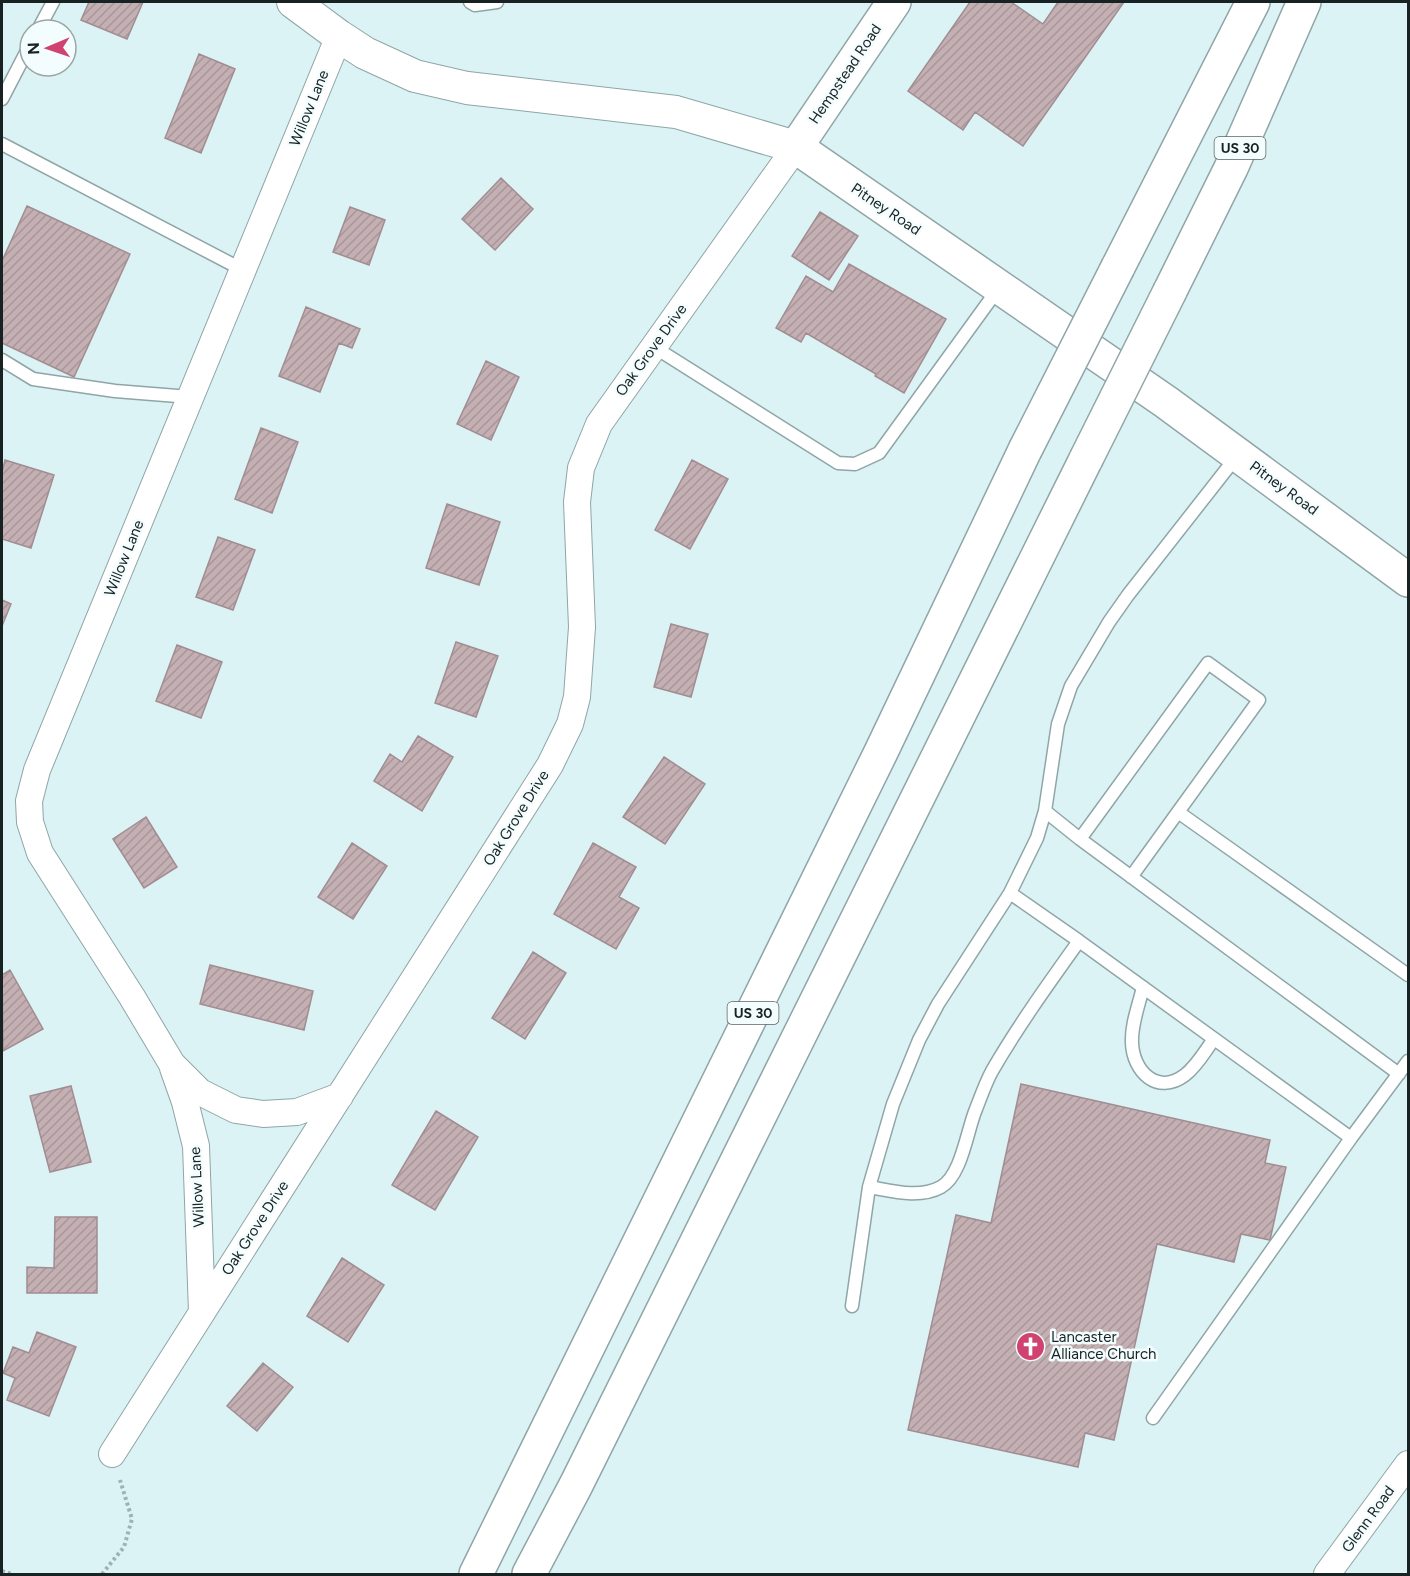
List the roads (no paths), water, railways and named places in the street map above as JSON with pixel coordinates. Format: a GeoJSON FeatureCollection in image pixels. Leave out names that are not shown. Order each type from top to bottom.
{"type":"FeatureCollection","features":[{"type":"Feature","properties":{"kind":"main road","name":"Hempstead Road"},"geometry":{"type":"LineString","coordinates":[[796,147],[894,2]]}},
{"type":"Feature","properties":{"kind":"main road","name":"US 30"},"geometry":{"type":"LineString","coordinates":[[476,1575],[881,752],[1025,450],[1253,2]]}},
{"type":"Feature","properties":{"kind":"main road","name":"US 30"},"geometry":{"type":"LineString","coordinates":[[529,1575],[576,1485],[1231,168],[1304,2]]}},
{"type":"Feature","properties":{"kind":"main road","name":"Pitney Road"},"geometry":{"type":"LineString","coordinates":[[796,147],[1238,455],[1408,580]]}},
{"type":"Feature","properties":{"kind":"main road"},"geometry":{"type":"LineString","coordinates":[[550,1575],[690,1256]]}},
{"type":"Feature","properties":{"kind":"street","name":"Pitney Road"},"geometry":{"type":"LineString","coordinates":[[294,2],[365,53],[415,76],[467,88],[676,112],[796,147]]}},
{"type":"Feature","properties":{"kind":"street","name":"Willow Lane"},"geometry":{"type":"LineString","coordinates":[[202,1312],[196,1146],[185,1102],[172,1064],[40,853],[30,822],[29,801],[37,770],[339,36]]}},
{"type":"Feature","properties":{"kind":"street","name":"Oak Grove Drive"},"geometry":{"type":"LineString","coordinates":[[112,1454],[550,765],[570,724],[577,697],[582,627],[577,502],[581,468],[599,424],[796,147]]}},
{"type":"Feature","properties":{"kind":"street","name":"Willow Lane"},"geometry":{"type":"LineString","coordinates":[[172,1064],[200,1092],[236,1110],[263,1114],[297,1112],[339,1096]]}},
{"type":"Feature","properties":{"kind":"street","name":"Glenn Road"},"geometry":{"type":"LineString","coordinates":[[1327,1575],[1408,1464]]}},
{"type":"Feature","properties":{"kind":"lane"},"geometry":{"type":"LineString","coordinates":[[44,18],[53,2]]}},
{"type":"Feature","properties":{"kind":"lane"},"geometry":{"type":"LineString","coordinates":[[470,2],[474,5],[497,2]]}},
{"type":"Feature","properties":{"kind":"lane"},"geometry":{"type":"LineString","coordinates":[[2,99],[18,68]]}},
{"type":"Feature","properties":{"kind":"lane"},"geometry":{"type":"LineString","coordinates":[[2,144],[243,270]]}},
{"type":"Feature","properties":{"kind":"lane"},"geometry":{"type":"LineString","coordinates":[[654,346],[838,463],[855,464],[879,453],[1000,287]]}},
{"type":"Feature","properties":{"kind":"lane"},"geometry":{"type":"LineString","coordinates":[[2,360],[33,379],[115,391],[190,397]]}},
{"type":"Feature","properties":{"kind":"lane"},"geometry":{"type":"LineString","coordinates":[[852,1306],[869,1187],[893,1104],[919,1040],[938,1004],[1010,893],[1036,838],[1045,811],[1058,724],[1071,686],[1128,595],[1238,455]]}},
{"type":"Feature","properties":{"kind":"lane"},"geometry":{"type":"LineString","coordinates":[[1080,839],[1208,663],[1259,700],[1131,877]]}},
{"type":"Feature","properties":{"kind":"lane"},"geometry":{"type":"LineString","coordinates":[[1045,811],[1399,1074]]}},
{"type":"Feature","properties":{"kind":"lane"},"geometry":{"type":"LineString","coordinates":[[1178,812],[1408,975]]}},
{"type":"Feature","properties":{"kind":"lane"},"geometry":{"type":"LineString","coordinates":[[1010,893],[1351,1138]]}},
{"type":"Feature","properties":{"kind":"lane"},"geometry":{"type":"LineString","coordinates":[[869,1187],[914,1194],[941,1187],[950,1180],[958,1166],[991,1072],[1079,941]]}},
{"type":"Feature","properties":{"kind":"lane"},"geometry":{"type":"LineString","coordinates":[[1143,987],[1131,1040],[1137,1067],[1145,1076],[1154,1081],[1174,1082],[1192,1069],[1214,1039]]}},
{"type":"Feature","properties":{"kind":"lane"},"geometry":{"type":"LineString","coordinates":[[1153,1418],[1408,1061]]}},
{"type":"Feature","properties":{"kind":"place","name":"Lancaster Alliance Church"},"geometry":{"type":"Point","coordinates":[1030,1346]}}]}
